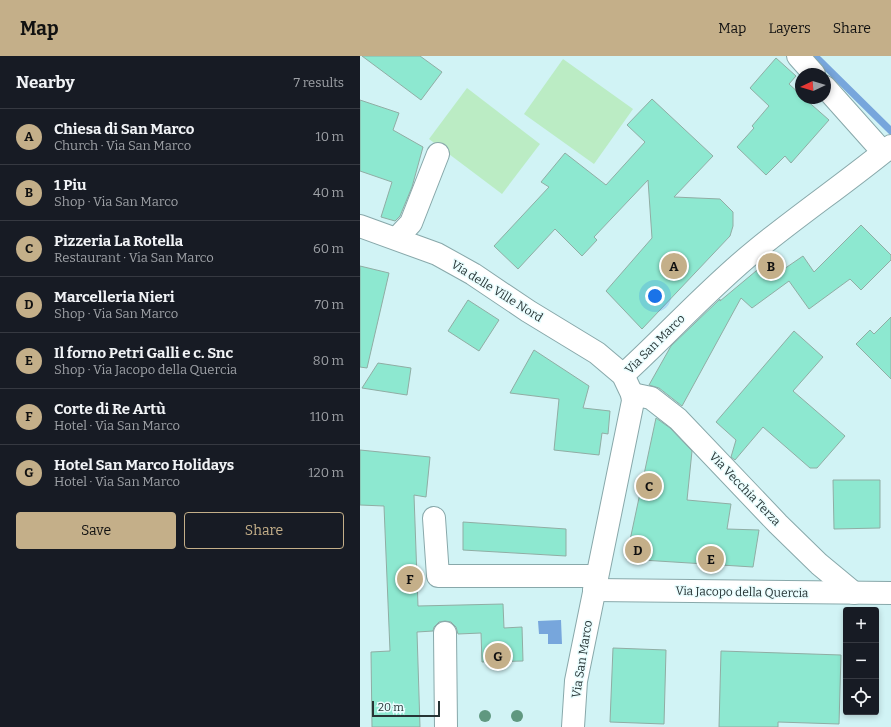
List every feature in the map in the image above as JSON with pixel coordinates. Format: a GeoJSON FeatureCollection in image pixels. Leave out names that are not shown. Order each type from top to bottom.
{"type":"FeatureCollection","features":[{"type":"Feature","properties":{"kind":"street"},"geometry":{"type":"LineString","coordinates":[[798,56],[809,68]]}},
{"type":"Feature","properties":{"kind":"street"},"geometry":{"type":"LineString","coordinates":[[831,92],[888,148]]}},
{"type":"Feature","properties":{"kind":"street","name":"Via San Marco"},"geometry":{"type":"LineString","coordinates":[[573,727],[576,681],[595,583],[634,401],[623,375],[658,343],[692,308],[755,250],[888,148]]}},
{"type":"Feature","properties":{"kind":"street"},"geometry":{"type":"LineString","coordinates":[[397,238],[411,223],[438,154]]}},
{"type":"Feature","properties":{"kind":"street","name":"Via delle Ville Nord"},"geometry":{"type":"LineString","coordinates":[[360,226],[397,238],[437,254],[474,274],[528,311],[598,353],[623,375]]}},
{"type":"Feature","properties":{"kind":"street","name":"Via Vecchia Terza"},"geometry":{"type":"LineString","coordinates":[[632,394],[651,398],[678,419],[778,524],[820,564],[854,593]]}},
{"type":"Feature","properties":{"kind":"street","name":"Via Jacopo della Quercia"},"geometry":{"type":"LineString","coordinates":[[434,518],[438,576],[854,593],[886,596]]}},
{"type":"Feature","properties":{"kind":"street"},"geometry":{"type":"LineString","coordinates":[[445,633],[446,727]]}},
{"type":"Feature","properties":{"kind":"green space"},"geometry":{"type":"Polygon","coordinates":[[[563,59],[633,109],[594,164],[524,114],[563,59]]]}},
{"type":"Feature","properties":{"kind":"green space"},"geometry":{"type":"Polygon","coordinates":[[[467,88],[540,144],[502,194],[429,139],[467,88]]]}},
{"type":"Feature","properties":{"kind":"water"},"geometry":{"type":"Polygon","coordinates":[[[561,620],[562,644],[548,644],[548,634],[539,634],[538,621],[561,620]]]}},
{"type":"Feature","properties":{"kind":"building"},"geometry":{"type":"Polygon","coordinates":[[[362,56],[420,56],[442,72],[421,100],[362,56]]]}},
{"type":"Feature","properties":{"kind":"building"},"geometry":{"type":"Polygon","coordinates":[[[776,58],[795,75],[789,84],[795,90],[795,104],[811,104],[829,120],[791,163],[785,156],[766,175],[737,147],[754,128],[752,126],[769,106],[750,88],[776,58]]]}},
{"type":"Feature","properties":{"kind":"building"},"geometry":{"type":"Polygon","coordinates":[[[652,99],[713,156],[674,197],[720,199],[733,212],[733,226],[730,236],[642,329],[606,291],[652,238],[648,180],[594,237],[597,240],[582,256],[555,229],[518,269],[494,246],[549,187],[541,182],[565,153],[606,185],[645,142],[627,125],[652,99]]]}},
{"type":"Feature","properties":{"kind":"building"},"geometry":{"type":"Polygon","coordinates":[[[360,100],[399,113],[393,130],[423,147],[412,187],[400,216],[395,221],[381,217],[392,182],[360,171],[360,100]]]}},
{"type":"Feature","properties":{"kind":"building"},"geometry":{"type":"Polygon","coordinates":[[[861,225],[891,255],[891,260],[861,290],[850,279],[809,309],[789,281],[752,308],[741,298],[682,406],[659,388],[649,385],[671,346],[720,299],[720,301],[774,256],[784,269],[803,256],[814,272],[861,225]]]}},
{"type":"Feature","properties":{"kind":"building"},"geometry":{"type":"Polygon","coordinates":[[[360,266],[389,273],[367,368],[360,367],[360,266]]]}},
{"type":"Feature","properties":{"kind":"building"},"geometry":{"type":"Polygon","coordinates":[[[468,300],[499,320],[479,351],[448,331],[468,300]]]}},
{"type":"Feature","properties":{"kind":"building"},"geometry":{"type":"Polygon","coordinates":[[[891,317],[891,379],[856,344],[870,330],[874,334],[891,317]]]}},
{"type":"Feature","properties":{"kind":"building"},"geometry":{"type":"Polygon","coordinates":[[[794,331],[823,357],[793,391],[845,436],[817,468],[810,468],[763,427],[735,460],[731,457],[736,440],[716,422],[794,331]]]}},
{"type":"Feature","properties":{"kind":"building"},"geometry":{"type":"Polygon","coordinates":[[[534,350],[589,386],[583,408],[610,411],[608,434],[602,433],[599,455],[554,450],[559,399],[510,393],[534,350]]]}},
{"type":"Feature","properties":{"kind":"building"},"geometry":{"type":"Polygon","coordinates":[[[378,363],[411,368],[407,395],[362,388],[378,363]]]}},
{"type":"Feature","properties":{"kind":"building"},"geometry":{"type":"Polygon","coordinates":[[[656,418],[670,428],[692,451],[687,500],[731,504],[727,529],[759,530],[753,567],[626,559],[656,418]]]}},
{"type":"Feature","properties":{"kind":"building"},"geometry":{"type":"Polygon","coordinates":[[[360,450],[430,457],[426,497],[414,495],[418,606],[503,604],[504,628],[522,627],[523,661],[482,662],[481,633],[458,634],[456,627],[451,622],[439,622],[434,627],[433,631],[417,632],[420,727],[372,727],[371,652],[390,651],[384,506],[360,505],[360,450]]]}},
{"type":"Feature","properties":{"kind":"building"},"geometry":{"type":"Polygon","coordinates":[[[833,480],[880,480],[880,528],[834,529],[833,480]]]}},
{"type":"Feature","properties":{"kind":"building"},"geometry":{"type":"Polygon","coordinates":[[[463,522],[566,529],[566,556],[463,550],[463,522]]]}},
{"type":"Feature","properties":{"kind":"building"},"geometry":{"type":"Polygon","coordinates":[[[613,648],[666,650],[664,724],[610,722],[613,648]]]}},
{"type":"Feature","properties":{"kind":"building"},"geometry":{"type":"Polygon","coordinates":[[[721,651],[841,655],[839,724],[778,722],[778,727],[719,727],[721,651]]]}},
{"type":"Feature","properties":{"kind":"waterway"},"geometry":{"type":"LineString","coordinates":[[815,56],[891,131]]}},
{"type":"Feature","properties":{"kind":"place","name":"Chiesa di San Marco"},"geometry":{"type":"Point","coordinates":[674,266]}},
{"type":"Feature","properties":{"kind":"place","name":"1 Piu"},"geometry":{"type":"Point","coordinates":[771,266]}},
{"type":"Feature","properties":{"kind":"place","name":"Pizzeria La Rotella"},"geometry":{"type":"Point","coordinates":[649,486]}},
{"type":"Feature","properties":{"kind":"place","name":"Marcelleria Nieri"},"geometry":{"type":"Point","coordinates":[638,550]}},
{"type":"Feature","properties":{"kind":"place","name":"Il forno Petri Galli e c. Snc"},"geometry":{"type":"Point","coordinates":[711,559]}},
{"type":"Feature","properties":{"kind":"place","name":"Corte di Re Artù"},"geometry":{"type":"Point","coordinates":[410,579]}},
{"type":"Feature","properties":{"kind":"place","name":"Hotel San Marco Holidays"},"geometry":{"type":"Point","coordinates":[498,656]}}]}
